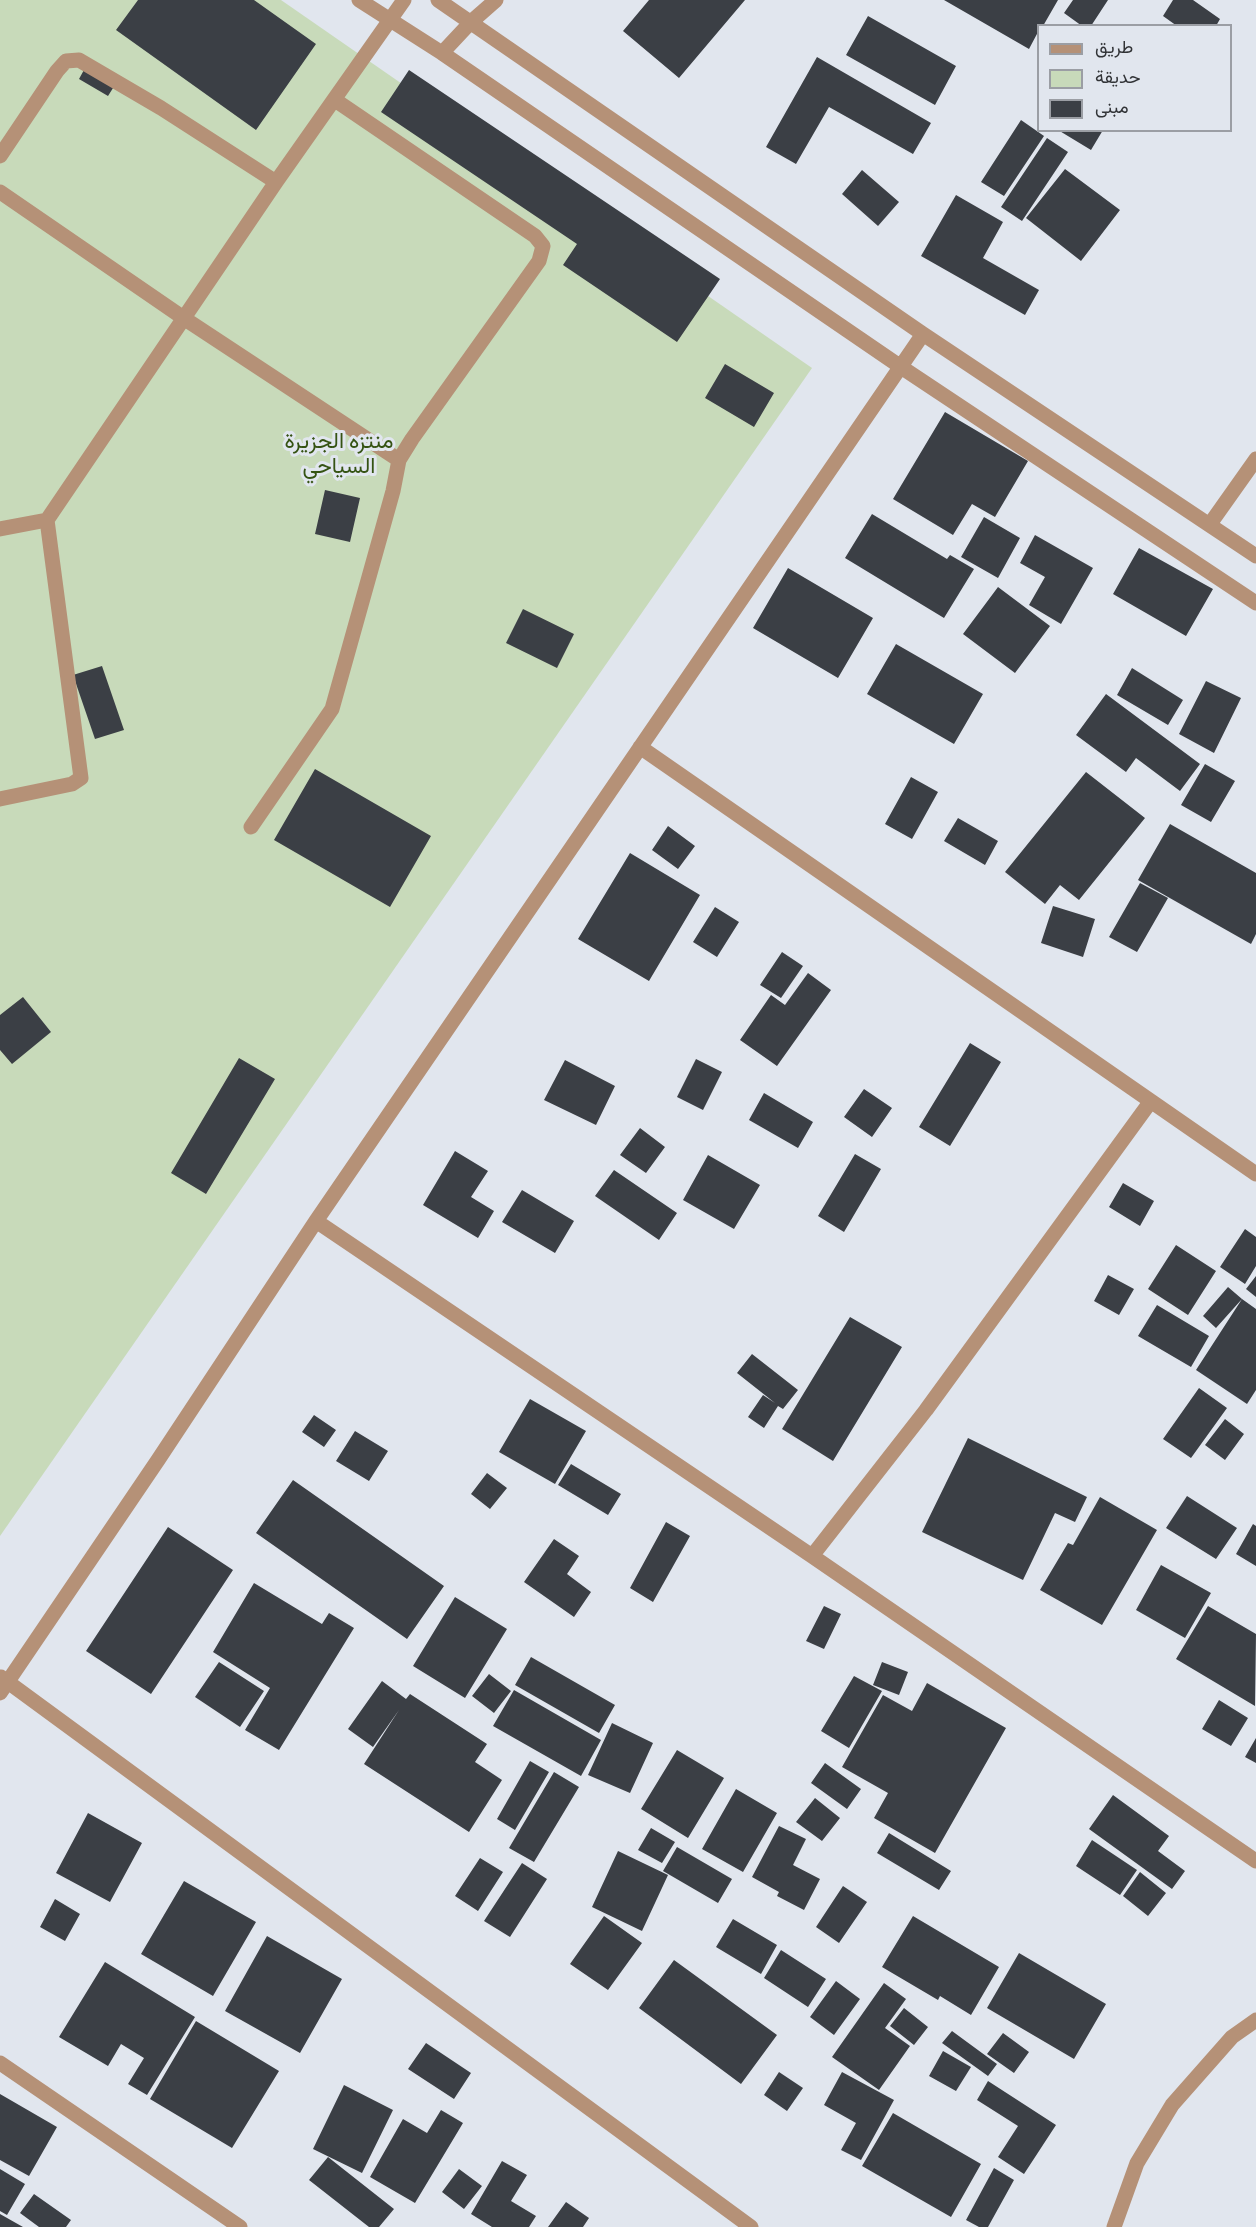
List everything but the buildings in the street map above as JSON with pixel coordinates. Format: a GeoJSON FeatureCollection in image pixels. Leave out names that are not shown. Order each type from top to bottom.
{"type":"FeatureCollection","features":[{"type":"Feature","properties":{"kind":"street"},"geometry":{"type":"LineString","coordinates":[[359,0],[442,53],[901,367],[1256,603]]}},
{"type":"Feature","properties":{"kind":"street"},"geometry":{"type":"LineString","coordinates":[[0,800],[72,784],[81,778],[47,520],[276,182],[404,0]]}},
{"type":"Feature","properties":{"kind":"street"},"geometry":{"type":"LineString","coordinates":[[438,0],[923,334],[1256,556]]}},
{"type":"Feature","properties":{"kind":"street"},"geometry":{"type":"LineString","coordinates":[[442,53],[471,22],[496,0]]}},
{"type":"Feature","properties":{"kind":"street"},"geometry":{"type":"LineString","coordinates":[[0,156],[57,71],[66,61],[79,60],[160,108],[276,182]]}},
{"type":"Feature","properties":{"kind":"street"},"geometry":{"type":"LineString","coordinates":[[252,827],[332,709],[393,491],[399,460],[539,261],[543,246],[535,236],[335,100]]}},
{"type":"Feature","properties":{"kind":"street"},"geometry":{"type":"LineString","coordinates":[[0,192],[185,319],[399,460]]}},
{"type":"Feature","properties":{"kind":"street"},"geometry":{"type":"LineString","coordinates":[[751,2227],[3,1683],[158,1460],[316,1221],[923,334]]}},
{"type":"Feature","properties":{"kind":"street"},"geometry":{"type":"LineString","coordinates":[[1210,524],[1256,459]]}},
{"type":"Feature","properties":{"kind":"street"},"geometry":{"type":"LineString","coordinates":[[0,529],[47,520]]}},
{"type":"Feature","properties":{"kind":"street"},"geometry":{"type":"LineString","coordinates":[[640,747],[1256,1174]]}},
{"type":"Feature","properties":{"kind":"street"},"geometry":{"type":"LineString","coordinates":[[812,1556],[926,1410],[1151,1101]]}},
{"type":"Feature","properties":{"kind":"street"},"geometry":{"type":"LineString","coordinates":[[316,1221],[812,1556],[1256,1862]]}},
{"type":"Feature","properties":{"kind":"street"},"geometry":{"type":"LineString","coordinates":[[1114,2227],[1137,2163],[1172,2105],[1232,2037],[1256,2020]]}},
{"type":"Feature","properties":{"kind":"street"},"geometry":{"type":"LineString","coordinates":[[0,2063],[240,2227]]}},
{"type":"Feature","properties":{"kind":"green space","name":"منتزه الجزيرة السياحي"},"geometry":{"type":"Polygon","coordinates":[[[0,0],[281,0],[812,368],[0,1536],[0,0]]]}}]}
